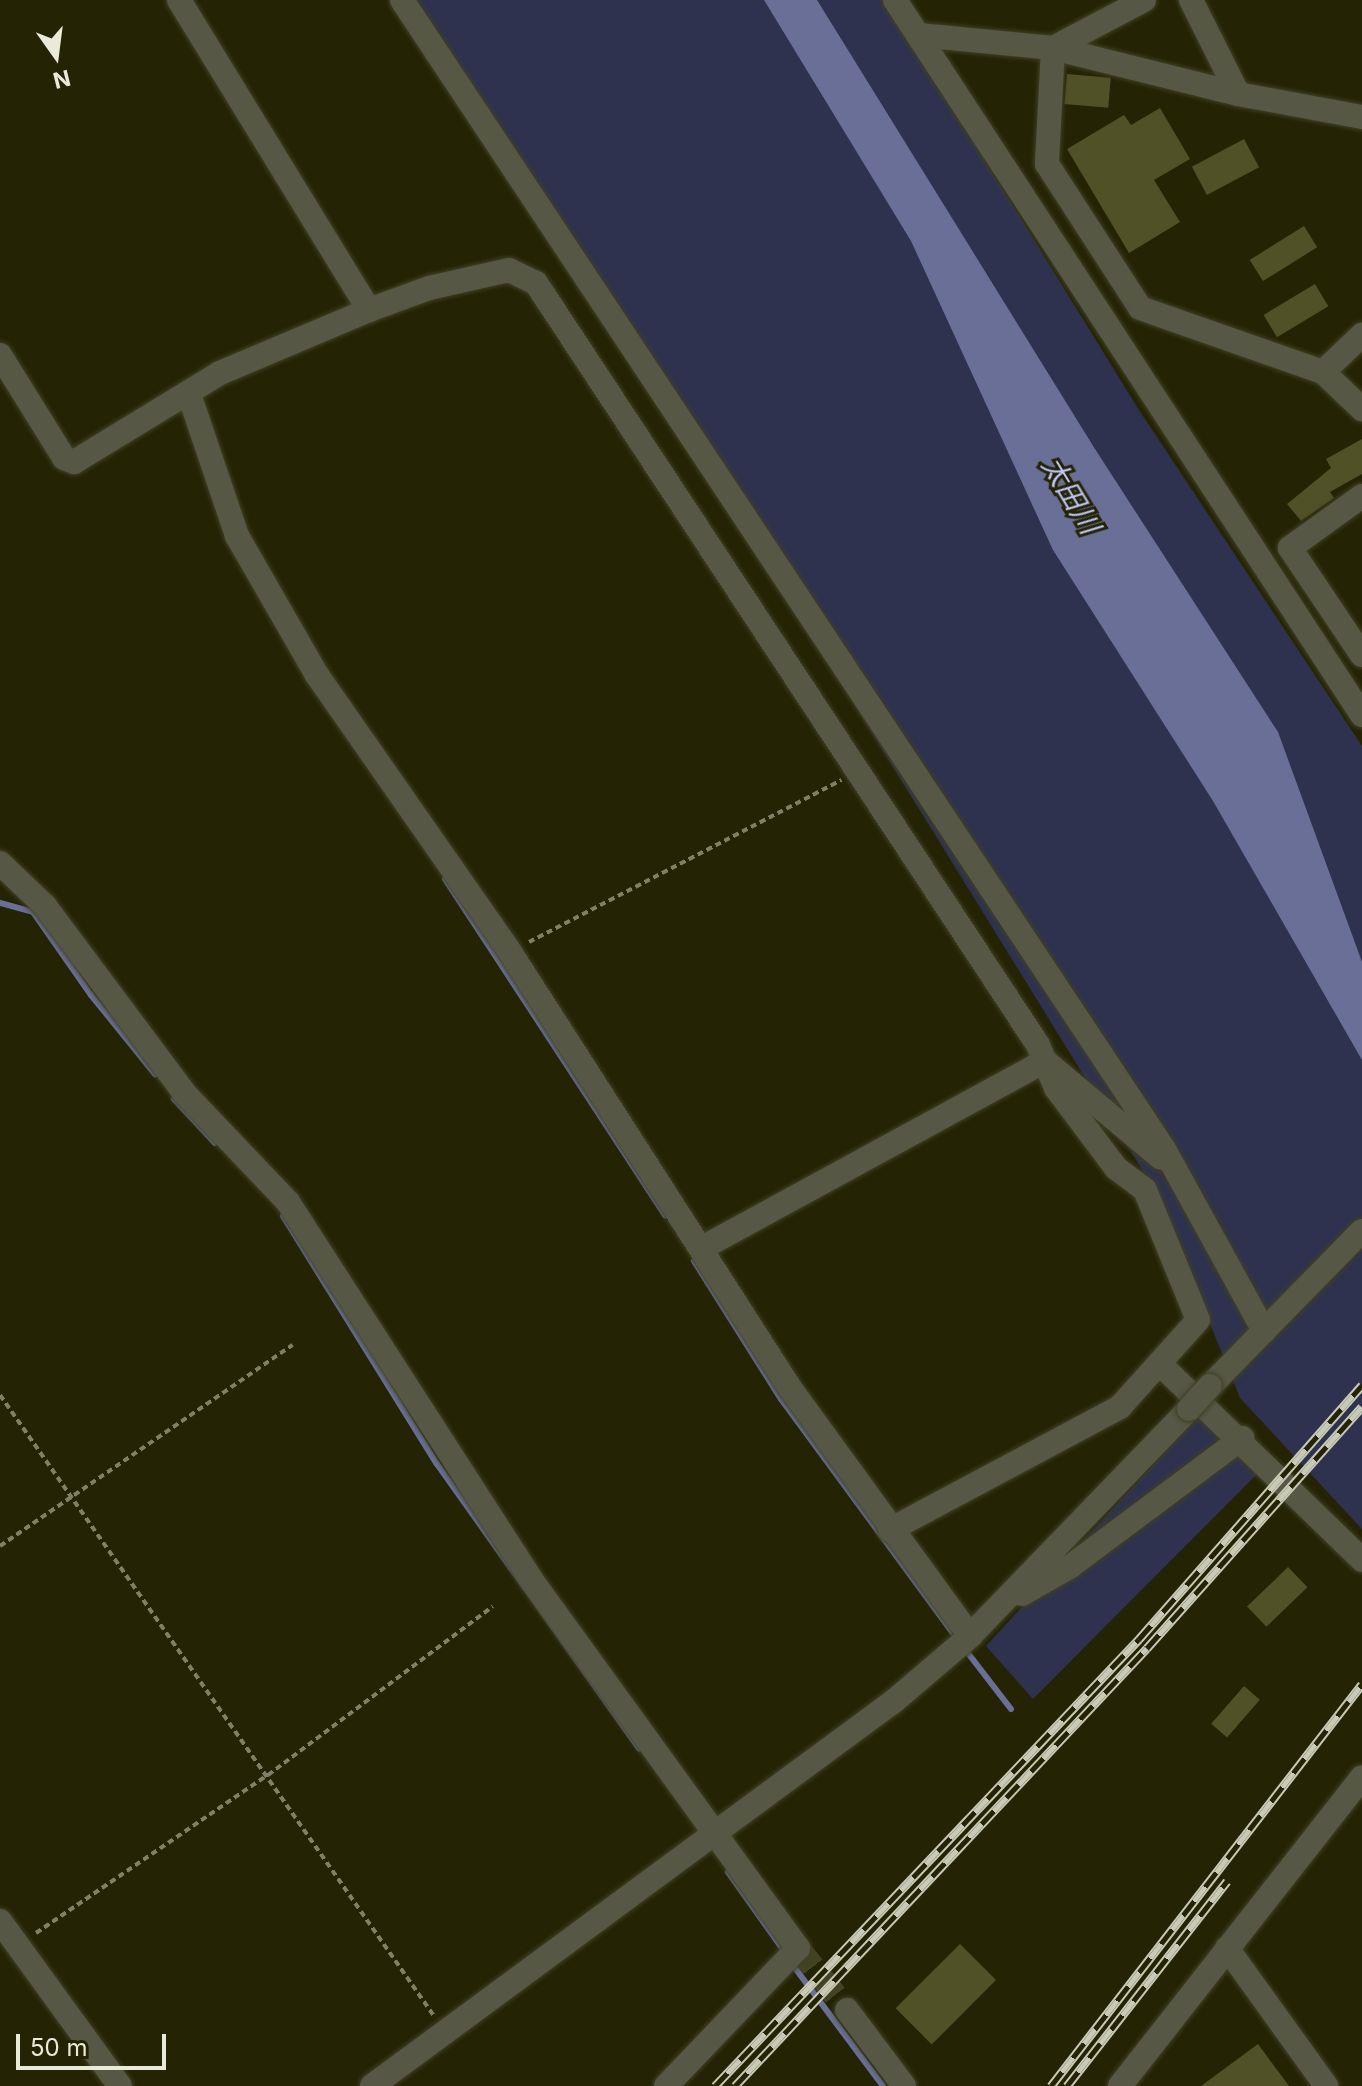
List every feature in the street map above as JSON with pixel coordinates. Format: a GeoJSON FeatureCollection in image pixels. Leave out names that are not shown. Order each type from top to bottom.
{"type":"FeatureCollection","features":[{"type":"Feature","properties":{"kind":"street"},"geometry":{"type":"LineString","coordinates":[[179,0],[369,310]]}},
{"type":"Feature","properties":{"kind":"street"},"geometry":{"type":"LineString","coordinates":[[402,0],[1176,1169],[1267,1328]]}},
{"type":"Feature","properties":{"kind":"street"},"geometry":{"type":"LineString","coordinates":[[895,0],[1362,715]]}},
{"type":"Feature","properties":{"kind":"street"},"geometry":{"type":"LineString","coordinates":[[1053,48],[1144,0]]}},
{"type":"Feature","properties":{"kind":"street"},"geometry":{"type":"LineString","coordinates":[[1191,0],[1238,94]]}},
{"type":"Feature","properties":{"kind":"street"},"geometry":{"type":"LineString","coordinates":[[919,35],[1053,48],[1238,94],[1362,117]]}},
{"type":"Feature","properties":{"kind":"street"},"geometry":{"type":"LineString","coordinates":[[1053,48],[1047,164],[1140,308],[1323,372],[1362,409]]}},
{"type":"Feature","properties":{"kind":"street"},"geometry":{"type":"LineString","coordinates":[[0,355],[64,458],[74,462],[220,373],[369,310],[429,288],[509,270],[536,283],[1045,1061],[1056,1088],[1116,1168],[1145,1190],[1198,1320],[1161,1365],[1120,1407],[890,1530]]}},
{"type":"Feature","properties":{"kind":"street"},"geometry":{"type":"LineString","coordinates":[[1323,372],[1362,335]]}},
{"type":"Feature","properties":{"kind":"street"},"geometry":{"type":"LineString","coordinates":[[189,394],[223,505],[274,605],[510,952],[790,1388],[890,1530],[970,1636]]}},
{"type":"Feature","properties":{"kind":"street"},"geometry":{"type":"LineString","coordinates":[[1362,496],[1290,548],[1362,655]]}},
{"type":"Feature","properties":{"kind":"street"},"geometry":{"type":"LineString","coordinates":[[0,863],[45,906],[185,1094],[288,1202],[530,1578],[717,1831],[798,1948],[666,2086]]}},
{"type":"Feature","properties":{"kind":"street"},"geometry":{"type":"LineString","coordinates":[[1045,1061],[1176,1169]]}},
{"type":"Feature","properties":{"kind":"street"},"geometry":{"type":"LineString","coordinates":[[702,1248],[1045,1061]]}},
{"type":"Feature","properties":{"kind":"street"},"geometry":{"type":"LineString","coordinates":[[372,2086],[894,1701],[970,1636],[1362,1231]]}},
{"type":"Feature","properties":{"kind":"street"},"geometry":{"type":"LineString","coordinates":[[1161,1365],[1242,1438],[1362,1560]]}},
{"type":"Feature","properties":{"kind":"street"},"geometry":{"type":"LineString","coordinates":[[1006,1599],[1071,1566],[1242,1438]]}},
{"type":"Feature","properties":{"kind":"street"},"geometry":{"type":"LineString","coordinates":[[1120,2086],[1362,1777]]}},
{"type":"Feature","properties":{"kind":"street"},"geometry":{"type":"LineString","coordinates":[[0,1921],[120,2086]]}},
{"type":"Feature","properties":{"kind":"street"},"geometry":{"type":"LineString","coordinates":[[1227,1948],[1326,2086]]}},
{"type":"Feature","properties":{"kind":"street"},"geometry":{"type":"LineString","coordinates":[[847,2010],[904,2086]]}},
{"type":"Feature","properties":{"kind":"path"},"geometry":{"type":"LineString","coordinates":[[510,952],[857,771]]}},
{"type":"Feature","properties":{"kind":"path"},"geometry":{"type":"LineString","coordinates":[[0,1546],[73,1499],[293,1345]]}},
{"type":"Feature","properties":{"kind":"path"},"geometry":{"type":"LineString","coordinates":[[0,1395],[446,2034]]}},
{"type":"Feature","properties":{"kind":"path"},"geometry":{"type":"LineString","coordinates":[[18,1945],[268,1775],[493,1606]]}},
{"type":"Feature","properties":{"kind":"shaded area"},"geometry":{"type":"Polygon","coordinates":[[[412,0],[886,0],[1139,410],[1362,746],[1362,1529],[1240,1398],[1159,1197],[613,314],[412,0]]]}},
{"type":"Feature","properties":{"kind":"shaded area"},"geometry":{"type":"Polygon","coordinates":[[[1202,1412],[1261,1470],[1033,1699],[986,1646],[1202,1412]]]}},
{"type":"Feature","properties":{"kind":"water","name":"太田川"},"geometry":{"type":"Polygon","coordinates":[[[764,0],[817,0],[1095,449],[1278,732],[1362,962],[1362,1060],[1213,801],[1053,550],[911,241],[764,0]]]}},
{"type":"Feature","properties":{"kind":"building"},"geometry":{"type":"Polygon","coordinates":[[[1067,74],[1111,78],[1108,108],[1064,104],[1067,74]]]}},
{"type":"Feature","properties":{"kind":"building"},"geometry":{"type":"Polygon","coordinates":[[[1160,108],[1190,159],[1154,180],[1180,222],[1129,253],[1067,149],[1124,115],[1131,125],[1160,108]]]}},
{"type":"Feature","properties":{"kind":"building"},"geometry":{"type":"Polygon","coordinates":[[[1244,139],[1259,167],[1207,195],[1192,167],[1244,139]]]}},
{"type":"Feature","properties":{"kind":"building"},"geometry":{"type":"Polygon","coordinates":[[[1304,226],[1317,247],[1263,281],[1250,260],[1304,226]]]}},
{"type":"Feature","properties":{"kind":"building"},"geometry":{"type":"Polygon","coordinates":[[[1315,284],[1328,306],[1277,337],[1264,315],[1315,284]]]}},
{"type":"Feature","properties":{"kind":"building"},"geometry":{"type":"Polygon","coordinates":[[[1362,439],[1362,474],[1330,492],[1334,498],[1301,521],[1287,504],[1331,468],[1326,459],[1362,439]]]}},
{"type":"Feature","properties":{"kind":"building"},"geometry":{"type":"Polygon","coordinates":[[[1288,1567],[1307,1587],[1266,1627],[1247,1607],[1288,1567]]]}},
{"type":"Feature","properties":{"kind":"building"},"geometry":{"type":"Polygon","coordinates":[[[1244,1686],[1260,1700],[1227,1738],[1211,1724],[1244,1686]]]}},
{"type":"Feature","properties":{"kind":"building"},"geometry":{"type":"Polygon","coordinates":[[[960,1944],[996,1980],[932,2044],[896,2008],[960,1944]]]}},
{"type":"Feature","properties":{"kind":"building"},"geometry":{"type":"Polygon","coordinates":[[[1258,2044],[1289,2086],[1201,2086],[1258,2044]]]}},
{"type":"Feature","properties":{"kind":"waterway"},"geometry":{"type":"LineString","coordinates":[[445,879],[665,1215]]}},
{"type":"Feature","properties":{"kind":"waterway"},"geometry":{"type":"LineString","coordinates":[[0,903],[33,912],[91,995],[155,1074]]}},
{"type":"Feature","properties":{"kind":"waterway"},"geometry":{"type":"LineString","coordinates":[[174,1099],[215,1143]]}},
{"type":"Feature","properties":{"kind":"waterway"},"geometry":{"type":"LineString","coordinates":[[283,1216],[437,1464],[639,1748]]}},
{"type":"Feature","properties":{"kind":"waterway"},"geometry":{"type":"LineString","coordinates":[[694,1261],[781,1399],[957,1639]]}},
{"type":"Feature","properties":{"kind":"waterway"},"geometry":{"type":"LineString","coordinates":[[964,1648],[1011,1709]]}},
{"type":"Feature","properties":{"kind":"waterway"},"geometry":{"type":"LineString","coordinates":[[728,1872],[786,1954]]}},
{"type":"Feature","properties":{"kind":"waterway"},"geometry":{"type":"LineString","coordinates":[[792,1964],[883,2086]]}},
{"type":"Feature","properties":{"kind":"tunnel"},"geometry":{"type":"LineString","coordinates":[[798,1948],[847,2010]]}},
{"type":"Feature","properties":{"kind":"railway"},"geometry":{"type":"LineString","coordinates":[[715,2086],[1139,1639],[1362,1385]]}},
{"type":"Feature","properties":{"kind":"railway"},"geometry":{"type":"LineString","coordinates":[[735,2086],[1147,1648],[1362,1407]]}},
{"type":"Feature","properties":{"kind":"railway"},"geometry":{"type":"LineString","coordinates":[[1051,2086],[1362,1684]]}},
{"type":"Feature","properties":{"kind":"railway"},"geometry":{"type":"LineString","coordinates":[[1067,2086],[1227,1881]]}}]}
